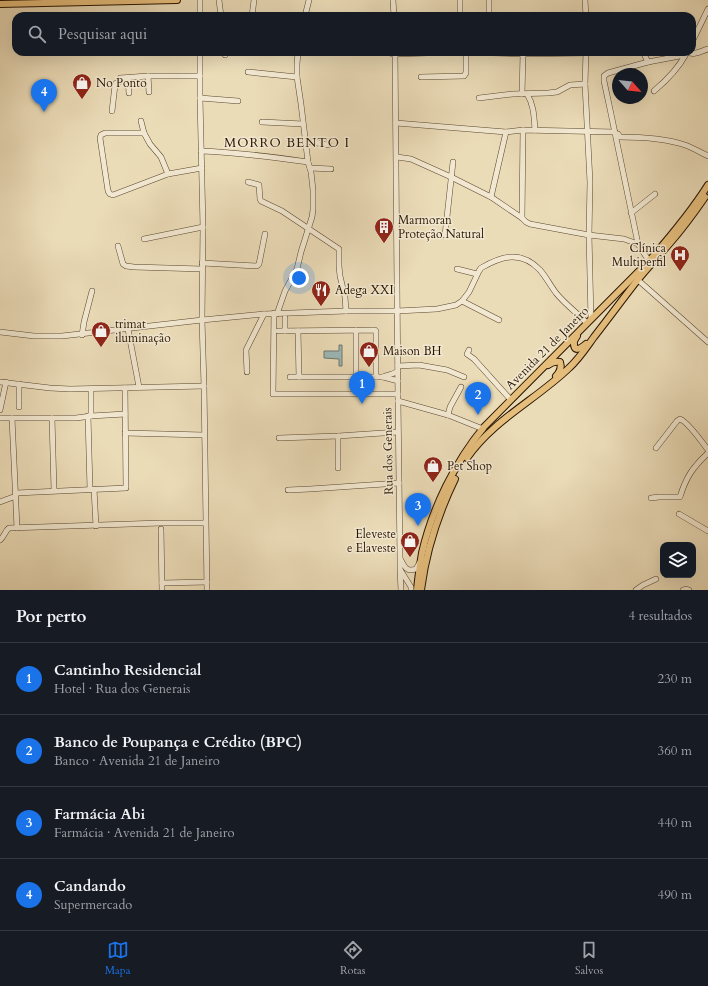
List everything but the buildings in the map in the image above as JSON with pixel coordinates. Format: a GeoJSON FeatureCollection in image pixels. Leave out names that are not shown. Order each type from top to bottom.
{"type":"FeatureCollection","features":[{"type":"Feature","properties":{"kind":"main road"},"geometry":{"type":"LineString","coordinates":[[0,4],[177,0]]}},
{"type":"Feature","properties":{"kind":"main road","name":"Avenida 21 de Janeiro"},"geometry":{"type":"LineString","coordinates":[[417,590],[422,554],[435,514],[456,468],[470,446],[483,429],[648,261],[689,213],[708,185]]}},
{"type":"Feature","properties":{"kind":"main road","name":"Avenida 21 de Janeiro"},"geometry":{"type":"LineString","coordinates":[[421,590],[426,560],[435,526],[448,493],[468,456],[479,442],[503,420],[551,384],[575,362],[628,292],[693,214],[708,192]]}},
{"type":"Feature","properties":{"kind":"main road"},"geometry":{"type":"LineString","coordinates":[[625,285],[576,338],[574,341],[575,348],[582,348],[590,340],[628,292]]}},
{"type":"Feature","properties":{"kind":"main road"},"geometry":{"type":"LineString","coordinates":[[513,398],[550,364],[557,361],[560,362],[561,366],[558,373],[523,405]]}},
{"type":"Feature","properties":{"kind":"street"},"geometry":{"type":"LineString","coordinates":[[200,0],[200,12]]}},
{"type":"Feature","properties":{"kind":"street"},"geometry":{"type":"LineString","coordinates":[[219,0],[220,12]]}},
{"type":"Feature","properties":{"kind":"street"},"geometry":{"type":"LineString","coordinates":[[252,12],[254,0]]}},
{"type":"Feature","properties":{"kind":"street"},"geometry":{"type":"LineString","coordinates":[[306,12],[309,0]]}},
{"type":"Feature","properties":{"kind":"street"},"geometry":{"type":"LineString","coordinates":[[393,0],[394,12]]}},
{"type":"Feature","properties":{"kind":"street"},"geometry":{"type":"LineString","coordinates":[[460,0],[460,12]]}},
{"type":"Feature","properties":{"kind":"street"},"geometry":{"type":"LineString","coordinates":[[489,0],[489,12]]}},
{"type":"Feature","properties":{"kind":"street"},"geometry":{"type":"LineString","coordinates":[[585,0],[586,12]]}},
{"type":"Feature","properties":{"kind":"street"},"geometry":{"type":"LineString","coordinates":[[696,34],[708,9]]}},
{"type":"Feature","properties":{"kind":"street"},"geometry":{"type":"LineString","coordinates":[[696,53],[708,49]]}},
{"type":"Feature","properties":{"kind":"street"},"geometry":{"type":"LineString","coordinates":[[200,56],[203,227],[202,320],[207,590]]}},
{"type":"Feature","properties":{"kind":"street"},"geometry":{"type":"LineString","coordinates":[[298,56],[297,77],[314,202],[312,217],[297,269],[275,313],[272,394],[398,394]]}},
{"type":"Feature","properties":{"kind":"street","name":"Rua dos Generais"},"geometry":{"type":"LineString","coordinates":[[395,56],[398,432],[401,590]]}},
{"type":"Feature","properties":{"kind":"street"},"geometry":{"type":"LineString","coordinates":[[421,77],[464,76],[466,73],[463,56]]}},
{"type":"Feature","properties":{"kind":"street"},"geometry":{"type":"LineString","coordinates":[[523,56],[525,94],[533,109],[534,130]]}},
{"type":"Feature","properties":{"kind":"street"},"geometry":{"type":"LineString","coordinates":[[586,56],[585,84],[590,182],[589,321]]}},
{"type":"Feature","properties":{"kind":"street"},"geometry":{"type":"LineString","coordinates":[[645,56],[648,62]]}},
{"type":"Feature","properties":{"kind":"street"},"geometry":{"type":"LineString","coordinates":[[648,261],[638,244],[604,76],[608,73],[673,56]]}},
{"type":"Feature","properties":{"kind":"street"},"geometry":{"type":"LineString","coordinates":[[654,91],[674,72],[684,56]]}},
{"type":"Feature","properties":{"kind":"street"},"geometry":{"type":"LineString","coordinates":[[248,72],[297,77]]}},
{"type":"Feature","properties":{"kind":"street"},"geometry":{"type":"LineString","coordinates":[[112,111],[115,85],[119,82],[120,78],[148,76],[200,76]]}},
{"type":"Feature","properties":{"kind":"street"},"geometry":{"type":"LineString","coordinates":[[148,76],[149,92]]}},
{"type":"Feature","properties":{"kind":"street"},"geometry":{"type":"LineString","coordinates":[[128,78],[129,93]]}},
{"type":"Feature","properties":{"kind":"street"},"geometry":{"type":"LineString","coordinates":[[479,98],[557,92],[570,85],[585,84]]}},
{"type":"Feature","properties":{"kind":"street"},"geometry":{"type":"LineString","coordinates":[[200,98],[238,101]]}},
{"type":"Feature","properties":{"kind":"street"},"geometry":{"type":"LineString","coordinates":[[141,121],[144,133],[150,144],[161,157],[168,174]]}},
{"type":"Feature","properties":{"kind":"street"},"geometry":{"type":"LineString","coordinates":[[262,122],[303,124]]}},
{"type":"Feature","properties":{"kind":"street"},"geometry":{"type":"LineString","coordinates":[[396,123],[506,132],[534,130],[615,133],[620,137],[654,139],[678,143],[708,156]]}},
{"type":"Feature","properties":{"kind":"street"},"geometry":{"type":"LineString","coordinates":[[522,218],[523,130]]}},
{"type":"Feature","properties":{"kind":"street"},"geometry":{"type":"LineString","coordinates":[[490,197],[506,132]]}},
{"type":"Feature","properties":{"kind":"street"},"geometry":{"type":"LineString","coordinates":[[144,133],[101,134],[100,138],[108,193],[113,195],[168,174],[202,168]]}},
{"type":"Feature","properties":{"kind":"street"},"geometry":{"type":"LineString","coordinates":[[305,141],[329,145]]}},
{"type":"Feature","properties":{"kind":"street"},"geometry":{"type":"LineString","coordinates":[[201,151],[248,155],[331,169]]}},
{"type":"Feature","properties":{"kind":"street"},"geometry":{"type":"LineString","coordinates":[[396,157],[411,159],[451,177],[490,197],[530,224],[589,235],[624,239],[638,244]]}},
{"type":"Feature","properties":{"kind":"street"},"geometry":{"type":"LineString","coordinates":[[445,235],[453,162]]}},
{"type":"Feature","properties":{"kind":"street"},"geometry":{"type":"LineString","coordinates":[[248,182],[259,185],[261,201],[282,211],[339,249],[340,276],[345,296],[346,311]]}},
{"type":"Feature","properties":{"kind":"street"},"geometry":{"type":"LineString","coordinates":[[631,213],[655,194]]}},
{"type":"Feature","properties":{"kind":"street"},"geometry":{"type":"LineString","coordinates":[[144,239],[203,227]]}},
{"type":"Feature","properties":{"kind":"street"},"geometry":{"type":"LineString","coordinates":[[118,246],[123,263],[126,266],[257,266],[259,264],[265,234]]}},
{"type":"Feature","properties":{"kind":"street"},"geometry":{"type":"LineString","coordinates":[[0,332],[48,337],[82,335],[202,320],[275,313],[437,309],[456,305],[462,301],[469,292],[481,268],[511,256],[528,260],[540,270],[557,293],[589,321]]}},
{"type":"Feature","properties":{"kind":"street"},"geometry":{"type":"LineString","coordinates":[[456,269],[477,274]]}},
{"type":"Feature","properties":{"kind":"street"},"geometry":{"type":"LineString","coordinates":[[638,280],[708,342]]}},
{"type":"Feature","properties":{"kind":"street"},"geometry":{"type":"LineString","coordinates":[[82,335],[92,291]]}},
{"type":"Feature","properties":{"kind":"street"},"geometry":{"type":"LineString","coordinates":[[462,301],[499,320]]}},
{"type":"Feature","properties":{"kind":"street"},"geometry":{"type":"LineString","coordinates":[[247,372],[246,350],[264,314]]}},
{"type":"Feature","properties":{"kind":"street"},"geometry":{"type":"LineString","coordinates":[[285,318],[285,331]]}},
{"type":"Feature","properties":{"kind":"street"},"geometry":{"type":"LineString","coordinates":[[128,329],[138,387]]}},
{"type":"Feature","properties":{"kind":"street"},"geometry":{"type":"LineString","coordinates":[[356,330],[356,377]]}},
{"type":"Feature","properties":{"kind":"street"},"geometry":{"type":"LineString","coordinates":[[278,331],[375,330],[376,377]]}},
{"type":"Feature","properties":{"kind":"street"},"geometry":{"type":"LineString","coordinates":[[298,331],[299,377]]}},
{"type":"Feature","properties":{"kind":"street"},"geometry":{"type":"LineString","coordinates":[[469,350],[467,354],[474,359],[513,398]]}},
{"type":"Feature","properties":{"kind":"street"},"geometry":{"type":"LineString","coordinates":[[386,377],[393,374],[398,369],[419,365],[447,370],[464,376]]}},
{"type":"Feature","properties":{"kind":"street"},"geometry":{"type":"LineString","coordinates":[[290,377],[386,377],[398,381]]}},
{"type":"Feature","properties":{"kind":"street"},"geometry":{"type":"LineString","coordinates":[[0,382],[70,389],[204,386]]}},
{"type":"Feature","properties":{"kind":"street"},"geometry":{"type":"LineString","coordinates":[[0,410],[6,382]]}},
{"type":"Feature","properties":{"kind":"street"},"geometry":{"type":"LineString","coordinates":[[19,384],[19,407]]}},
{"type":"Feature","properties":{"kind":"street"},"geometry":{"type":"LineString","coordinates":[[448,415],[450,407],[461,387]]}},
{"type":"Feature","properties":{"kind":"street"},"geometry":{"type":"LineString","coordinates":[[0,502],[16,494],[54,490],[125,488],[125,388]]}},
{"type":"Feature","properties":{"kind":"street"},"geometry":{"type":"LineString","coordinates":[[91,389],[90,416],[92,489],[96,526]]}},
{"type":"Feature","properties":{"kind":"street"},"geometry":{"type":"LineString","coordinates":[[398,401],[448,415],[483,429]]}},
{"type":"Feature","properties":{"kind":"street"},"geometry":{"type":"LineString","coordinates":[[0,418],[76,418],[125,414]]}},
{"type":"Feature","properties":{"kind":"street"},"geometry":{"type":"LineString","coordinates":[[12,418],[17,528]]}},
{"type":"Feature","properties":{"kind":"street"},"geometry":{"type":"LineString","coordinates":[[52,418],[54,490]]}},
{"type":"Feature","properties":{"kind":"street"},"geometry":{"type":"LineString","coordinates":[[651,498],[659,496],[680,497],[684,484],[691,472],[708,451],[689,426],[680,419],[656,448]]}},
{"type":"Feature","properties":{"kind":"street"},"geometry":{"type":"LineString","coordinates":[[279,438],[398,432]]}},
{"type":"Feature","properties":{"kind":"street"},"geometry":{"type":"LineString","coordinates":[[125,433],[204,435]]}},
{"type":"Feature","properties":{"kind":"street"},"geometry":{"type":"LineString","coordinates":[[338,436],[338,468]]}},
{"type":"Feature","properties":{"kind":"street"},"geometry":{"type":"LineString","coordinates":[[288,490],[399,483]]}},
{"type":"Feature","properties":{"kind":"street"},"geometry":{"type":"LineString","coordinates":[[679,514],[708,531]]}},
{"type":"Feature","properties":{"kind":"street"},"geometry":{"type":"LineString","coordinates":[[0,540],[9,528],[206,523]]}},
{"type":"Feature","properties":{"kind":"street"},"geometry":{"type":"LineString","coordinates":[[161,529],[162,590]]}},
{"type":"Feature","properties":{"kind":"street"},"geometry":{"type":"LineString","coordinates":[[400,557],[404,566],[411,570],[416,569],[422,554]]}},
{"type":"Feature","properties":{"kind":"street"},"geometry":{"type":"LineString","coordinates":[[400,569],[411,587],[411,590]]}},
{"type":"Feature","properties":{"kind":"street"},"geometry":{"type":"LineString","coordinates":[[636,590],[656,579]]}},
{"type":"Feature","properties":{"kind":"street"},"geometry":{"type":"LineString","coordinates":[[162,583],[207,582]]}},
{"type":"Feature","properties":{"kind":"street"},"geometry":{"type":"LineString","coordinates":[[683,590],[689,590]]}},
{"type":"Feature","properties":{"kind":"water"},"geometry":{"type":"Polygon","coordinates":[[[339,345],[342,345],[342,366],[339,366],[339,359],[324,358],[324,351],[339,351],[339,345]]]}},
{"type":"Feature","properties":{"kind":"place","name":"No Ponto"},"geometry":{"type":"Point","coordinates":[82,100]}},
{"type":"Feature","properties":{"kind":"place","name":"Candando"},"geometry":{"type":"Point","coordinates":[44,112]}},
{"type":"Feature","properties":{"kind":"place","name":"Marmoran Proteção Natural"},"geometry":{"type":"Point","coordinates":[384,244]}},
{"type":"Feature","properties":{"kind":"place","name":"Clínica Multiperfil"},"geometry":{"type":"Point","coordinates":[680,272]}},
{"type":"Feature","properties":{"kind":"place","name":"Adega XXI"},"geometry":{"type":"Point","coordinates":[321,307]}},
{"type":"Feature","properties":{"kind":"place","name":"trimat iluminação"},"geometry":{"type":"Point","coordinates":[101,348]}},
{"type":"Feature","properties":{"kind":"place","name":"Maison BH"},"geometry":{"type":"Point","coordinates":[369,368]}},
{"type":"Feature","properties":{"kind":"place","name":"Cantinho Residencial"},"geometry":{"type":"Point","coordinates":[362,404]}},
{"type":"Feature","properties":{"kind":"place","name":"Banco de Poupança e Crédito (BPC)"},"geometry":{"type":"Point","coordinates":[478,415]}},
{"type":"Feature","properties":{"kind":"place","name":"Pet Shop"},"geometry":{"type":"Point","coordinates":[433,483]}},
{"type":"Feature","properties":{"kind":"place","name":"Farmácia Abi"},"geometry":{"type":"Point","coordinates":[418,526]}},
{"type":"Feature","properties":{"kind":"place","name":"Eleveste e Elaveste"},"geometry":{"type":"Point","coordinates":[410,558]}},
{"type":"Feature","properties":{"kind":"district","name":"MORRO BENTO I"},"geometry":{"type":"Point","coordinates":[287,142]}}]}
